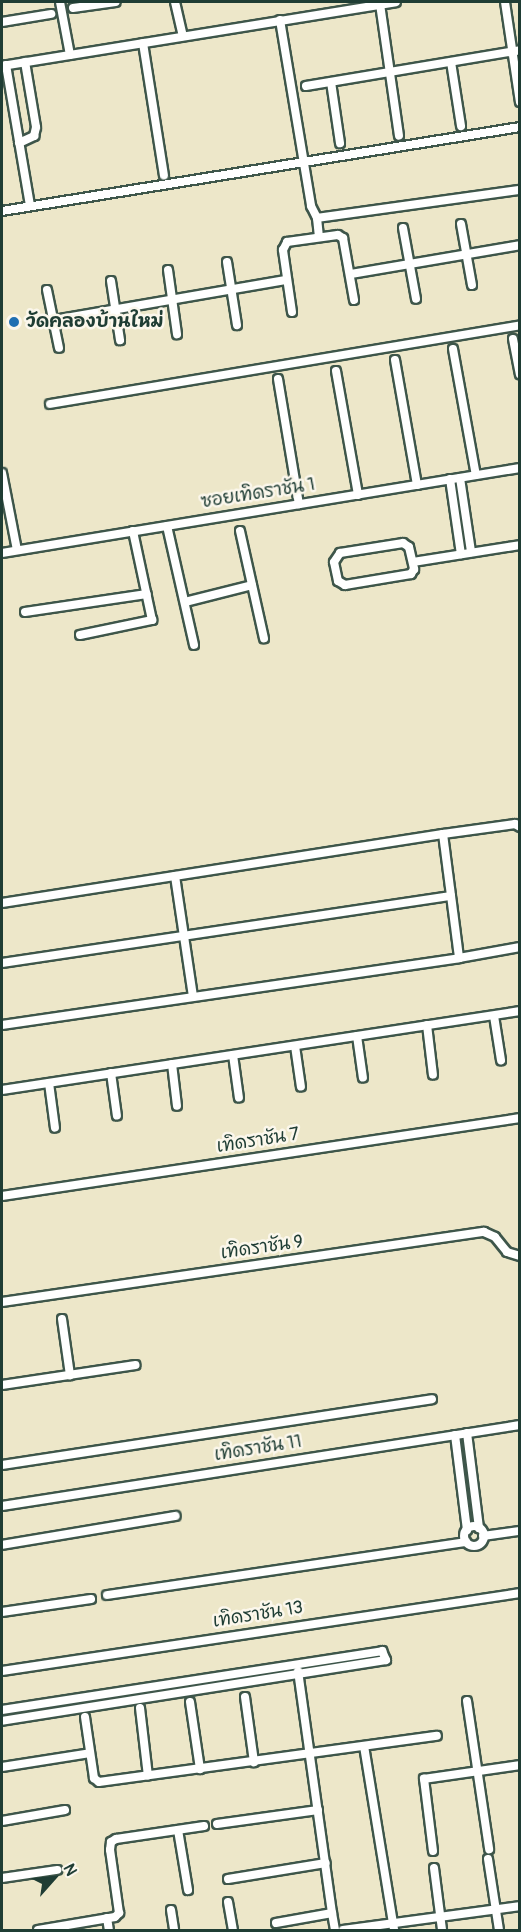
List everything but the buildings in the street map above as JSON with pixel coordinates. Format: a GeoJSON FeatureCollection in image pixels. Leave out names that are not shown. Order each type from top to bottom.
{"type":"FeatureCollection","features":[{"type":"Feature","properties":{"kind":"street"},"geometry":{"type":"LineString","coordinates":[[60,2],[70,55]]}},
{"type":"Feature","properties":{"kind":"street"},"geometry":{"type":"LineString","coordinates":[[73,8],[116,2]]}},
{"type":"Feature","properties":{"kind":"street"},"geometry":{"type":"LineString","coordinates":[[175,2],[183,36]]}},
{"type":"Feature","properties":{"kind":"street"},"geometry":{"type":"LineString","coordinates":[[30,206],[4,66],[396,2]]}},
{"type":"Feature","properties":{"kind":"street"},"geometry":{"type":"LineString","coordinates":[[505,2],[516,51],[519,102]]}},
{"type":"Feature","properties":{"kind":"street"},"geometry":{"type":"LineString","coordinates":[[380,4],[399,136]]}},
{"type":"Feature","properties":{"kind":"street"},"geometry":{"type":"LineString","coordinates":[[2,22],[51,14]]}},
{"type":"Feature","properties":{"kind":"street"},"geometry":{"type":"LineString","coordinates":[[280,20],[311,207],[317,218],[319,237]]}},
{"type":"Feature","properties":{"kind":"street"},"geometry":{"type":"LineString","coordinates":[[143,43],[164,176]]}},
{"type":"Feature","properties":{"kind":"street"},"geometry":{"type":"LineString","coordinates":[[306,86],[516,51]]}},
{"type":"Feature","properties":{"kind":"street"},"geometry":{"type":"LineString","coordinates":[[19,143],[28,141],[34,135],[36,128],[25,62]]}},
{"type":"Feature","properties":{"kind":"street"},"geometry":{"type":"LineString","coordinates":[[451,62],[461,126]]}},
{"type":"Feature","properties":{"kind":"street"},"geometry":{"type":"LineString","coordinates":[[331,82],[340,143]]}},
{"type":"Feature","properties":{"kind":"street"},"geometry":{"type":"LineString","coordinates":[[2,211],[519,126]]}},
{"type":"Feature","properties":{"kind":"street"},"geometry":{"type":"LineString","coordinates":[[317,218],[519,190]]}},
{"type":"Feature","properties":{"kind":"street"},"geometry":{"type":"LineString","coordinates":[[461,224],[472,285]]}},
{"type":"Feature","properties":{"kind":"street"},"geometry":{"type":"LineString","coordinates":[[403,228],[416,299]]}},
{"type":"Feature","properties":{"kind":"street"},"geometry":{"type":"LineString","coordinates":[[292,312],[286,280],[284,245],[287,242],[338,235],[343,238],[354,300]]}},
{"type":"Feature","properties":{"kind":"street"},"geometry":{"type":"LineString","coordinates":[[351,274],[519,245]]}},
{"type":"Feature","properties":{"kind":"street"},"geometry":{"type":"LineString","coordinates":[[227,262],[237,325]]}},
{"type":"Feature","properties":{"kind":"street"},"geometry":{"type":"LineString","coordinates":[[168,270],[177,334]]}},
{"type":"Feature","properties":{"kind":"street"},"geometry":{"type":"LineString","coordinates":[[54,320],[286,280]]}},
{"type":"Feature","properties":{"kind":"street"},"geometry":{"type":"LineString","coordinates":[[111,281],[120,340]]}},
{"type":"Feature","properties":{"kind":"street"},"geometry":{"type":"LineString","coordinates":[[47,290],[59,348]]}},
{"type":"Feature","properties":{"kind":"street"},"geometry":{"type":"LineString","coordinates":[[50,404],[519,326]]}},
{"type":"Feature","properties":{"kind":"street"},"geometry":{"type":"LineString","coordinates":[[513,339],[519,374]]}},
{"type":"Feature","properties":{"kind":"street"},"geometry":{"type":"LineString","coordinates":[[453,349],[476,475]]}},
{"type":"Feature","properties":{"kind":"street"},"geometry":{"type":"LineString","coordinates":[[395,360],[417,485]]}},
{"type":"Feature","properties":{"kind":"street"},"geometry":{"type":"LineString","coordinates":[[336,371],[358,495]]}},
{"type":"Feature","properties":{"kind":"street"},"geometry":{"type":"LineString","coordinates":[[278,379],[299,504]]}},
{"type":"Feature","properties":{"kind":"street","name":"ซอยเทิดราชัน 1"},"geometry":{"type":"LineString","coordinates":[[2,553],[519,468]]}},
{"type":"Feature","properties":{"kind":"street"},"geometry":{"type":"LineString","coordinates":[[2,473],[17,550]]}},
{"type":"Feature","properties":{"kind":"street"},"geometry":{"type":"LineString","coordinates":[[460,478],[471,552]]}},
{"type":"Feature","properties":{"kind":"street"},"geometry":{"type":"LineString","coordinates":[[450,480],[461,554]]}},
{"type":"Feature","properties":{"kind":"street"},"geometry":{"type":"LineString","coordinates":[[167,526],[194,645]]}},
{"type":"Feature","properties":{"kind":"street"},"geometry":{"type":"LineString","coordinates":[[80,635],[152,620],[133,531]]}},
{"type":"Feature","properties":{"kind":"street"},"geometry":{"type":"LineString","coordinates":[[240,531],[264,638]]}},
{"type":"Feature","properties":{"kind":"street"},"geometry":{"type":"LineString","coordinates":[[403,543],[409,547],[413,562],[414,569],[411,574],[345,585],[338,581],[334,562],[340,553],[403,543]]}},
{"type":"Feature","properties":{"kind":"street"},"geometry":{"type":"LineString","coordinates":[[413,562],[519,545]]}},
{"type":"Feature","properties":{"kind":"street"},"geometry":{"type":"LineString","coordinates":[[185,602],[252,585]]}},
{"type":"Feature","properties":{"kind":"street"},"geometry":{"type":"LineString","coordinates":[[25,612],[147,594]]}},
{"type":"Feature","properties":{"kind":"street"},"geometry":{"type":"LineString","coordinates":[[2,903],[442,834],[515,824],[519,827]]}},
{"type":"Feature","properties":{"kind":"street"},"geometry":{"type":"LineString","coordinates":[[442,834],[459,958]]}},
{"type":"Feature","properties":{"kind":"street"},"geometry":{"type":"LineString","coordinates":[[175,876],[193,997]]}},
{"type":"Feature","properties":{"kind":"street"},"geometry":{"type":"LineString","coordinates":[[2,963],[451,896]]}},
{"type":"Feature","properties":{"kind":"street"},"geometry":{"type":"LineString","coordinates":[[2,1025],[459,958],[519,947]]}},
{"type":"Feature","properties":{"kind":"street"},"geometry":{"type":"LineString","coordinates":[[2,1090],[519,1011]]}},
{"type":"Feature","properties":{"kind":"street"},"geometry":{"type":"LineString","coordinates":[[494,1016],[501,1060]]}},
{"type":"Feature","properties":{"kind":"street"},"geometry":{"type":"LineString","coordinates":[[427,1025],[433,1075]]}},
{"type":"Feature","properties":{"kind":"street"},"geometry":{"type":"LineString","coordinates":[[357,1036],[363,1078]]}},
{"type":"Feature","properties":{"kind":"street"},"geometry":{"type":"LineString","coordinates":[[295,1046],[301,1088]]}},
{"type":"Feature","properties":{"kind":"street"},"geometry":{"type":"LineString","coordinates":[[233,1055],[239,1098]]}},
{"type":"Feature","properties":{"kind":"street"},"geometry":{"type":"LineString","coordinates":[[172,1064],[177,1106]]}},
{"type":"Feature","properties":{"kind":"street"},"geometry":{"type":"LineString","coordinates":[[111,1073],[117,1116]]}},
{"type":"Feature","properties":{"kind":"street"},"geometry":{"type":"LineString","coordinates":[[49,1083],[55,1128]]}},
{"type":"Feature","properties":{"kind":"street","name":"เทิดราชัน 7"},"geometry":{"type":"LineString","coordinates":[[2,1196],[519,1118]]}},
{"type":"Feature","properties":{"kind":"street","name":"เทิดราชัน 9"},"geometry":{"type":"LineString","coordinates":[[2,1302],[484,1232],[495,1237],[507,1252],[519,1256]]}},
{"type":"Feature","properties":{"kind":"street"},"geometry":{"type":"LineString","coordinates":[[62,1319],[70,1375]]}},
{"type":"Feature","properties":{"kind":"street"},"geometry":{"type":"LineString","coordinates":[[2,1385],[136,1365]]}},
{"type":"Feature","properties":{"kind":"street"},"geometry":{"type":"LineString","coordinates":[[2,1465],[432,1399]]}},
{"type":"Feature","properties":{"kind":"street","name":"เทิดราชัน 11"},"geometry":{"type":"LineString","coordinates":[[2,1506],[519,1425]]}},
{"type":"Feature","properties":{"kind":"street"},"geometry":{"type":"LineString","coordinates":[[107,1595],[466,1542],[477,1546],[481,1532],[467,1433]]}},
{"type":"Feature","properties":{"kind":"street"},"geometry":{"type":"LineString","coordinates":[[454,1435],[467,1530],[466,1542]]}},
{"type":"Feature","properties":{"kind":"street"},"geometry":{"type":"LineString","coordinates":[[2,1545],[177,1516]]}},
{"type":"Feature","properties":{"kind":"street"},"geometry":{"type":"LineString","coordinates":[[467,1530],[472,1527],[481,1532],[519,1531]]}},
{"type":"Feature","properties":{"kind":"street","name":"เทิดราชัน 13"},"geometry":{"type":"LineString","coordinates":[[2,1671],[519,1593]]}},
{"type":"Feature","properties":{"kind":"street"},"geometry":{"type":"LineString","coordinates":[[2,1612],[91,1599]]}},
{"type":"Feature","properties":{"kind":"street"},"geometry":{"type":"LineString","coordinates":[[2,1710],[382,1651],[384,1653],[385,1662],[2,1721]]}},
{"type":"Feature","properties":{"kind":"street"},"geometry":{"type":"LineString","coordinates":[[296,1664],[335,1930]]}},
{"type":"Feature","properties":{"kind":"street"},"geometry":{"type":"LineString","coordinates":[[245,1697],[254,1762]]}},
{"type":"Feature","properties":{"kind":"street"},"geometry":{"type":"LineString","coordinates":[[467,1701],[489,1849]]}},
{"type":"Feature","properties":{"kind":"street"},"geometry":{"type":"LineString","coordinates":[[190,1702],[200,1769]]}},
{"type":"Feature","properties":{"kind":"street"},"geometry":{"type":"LineString","coordinates":[[140,1707],[148,1776]]}},
{"type":"Feature","properties":{"kind":"street"},"geometry":{"type":"LineString","coordinates":[[85,1718],[94,1778],[99,1782],[437,1736]]}},
{"type":"Feature","properties":{"kind":"street"},"geometry":{"type":"LineString","coordinates":[[364,1746],[393,1927]]}},
{"type":"Feature","properties":{"kind":"street"},"geometry":{"type":"LineString","coordinates":[[2,1767],[90,1753]]}},
{"type":"Feature","properties":{"kind":"street"},"geometry":{"type":"LineString","coordinates":[[433,1851],[424,1779],[519,1765]]}},
{"type":"Feature","properties":{"kind":"street"},"geometry":{"type":"LineString","coordinates":[[2,1821],[65,1810]]}},
{"type":"Feature","properties":{"kind":"street"},"geometry":{"type":"LineString","coordinates":[[217,1824],[318,1810]]}},
{"type":"Feature","properties":{"kind":"street"},"geometry":{"type":"LineString","coordinates":[[38,1930],[115,1917],[120,1908],[111,1842],[116,1839],[204,1826]]}},
{"type":"Feature","properties":{"kind":"street"},"geometry":{"type":"LineString","coordinates":[[178,1830],[188,1890]]}},
{"type":"Feature","properties":{"kind":"street"},"geometry":{"type":"LineString","coordinates":[[488,1859],[499,1930]]}},
{"type":"Feature","properties":{"kind":"street"},"geometry":{"type":"LineString","coordinates":[[228,1879],[326,1863]]}},
{"type":"Feature","properties":{"kind":"street"},"geometry":{"type":"LineString","coordinates":[[434,1868],[442,1930]]}},
{"type":"Feature","properties":{"kind":"street"},"geometry":{"type":"LineString","coordinates":[[2,1878],[57,1870]]}},
{"type":"Feature","properties":{"kind":"street"},"geometry":{"type":"LineString","coordinates":[[228,1902],[233,1930]]}},
{"type":"Feature","properties":{"kind":"street"},"geometry":{"type":"LineString","coordinates":[[343,1930],[393,1927],[496,1908],[519,1906]]}},
{"type":"Feature","properties":{"kind":"street"},"geometry":{"type":"LineString","coordinates":[[171,1910],[174,1930]]}},
{"type":"Feature","properties":{"kind":"street"},"geometry":{"type":"LineString","coordinates":[[276,1923],[332,1913]]}},
{"type":"Feature","properties":{"kind":"street"},"geometry":{"type":"LineString","coordinates":[[106,1918],[109,1930]]}},
{"type":"Feature","properties":{"kind":"place","name":"วัดคลองบ้านใหม่"},"geometry":{"type":"Point","coordinates":[14,322]}}]}
